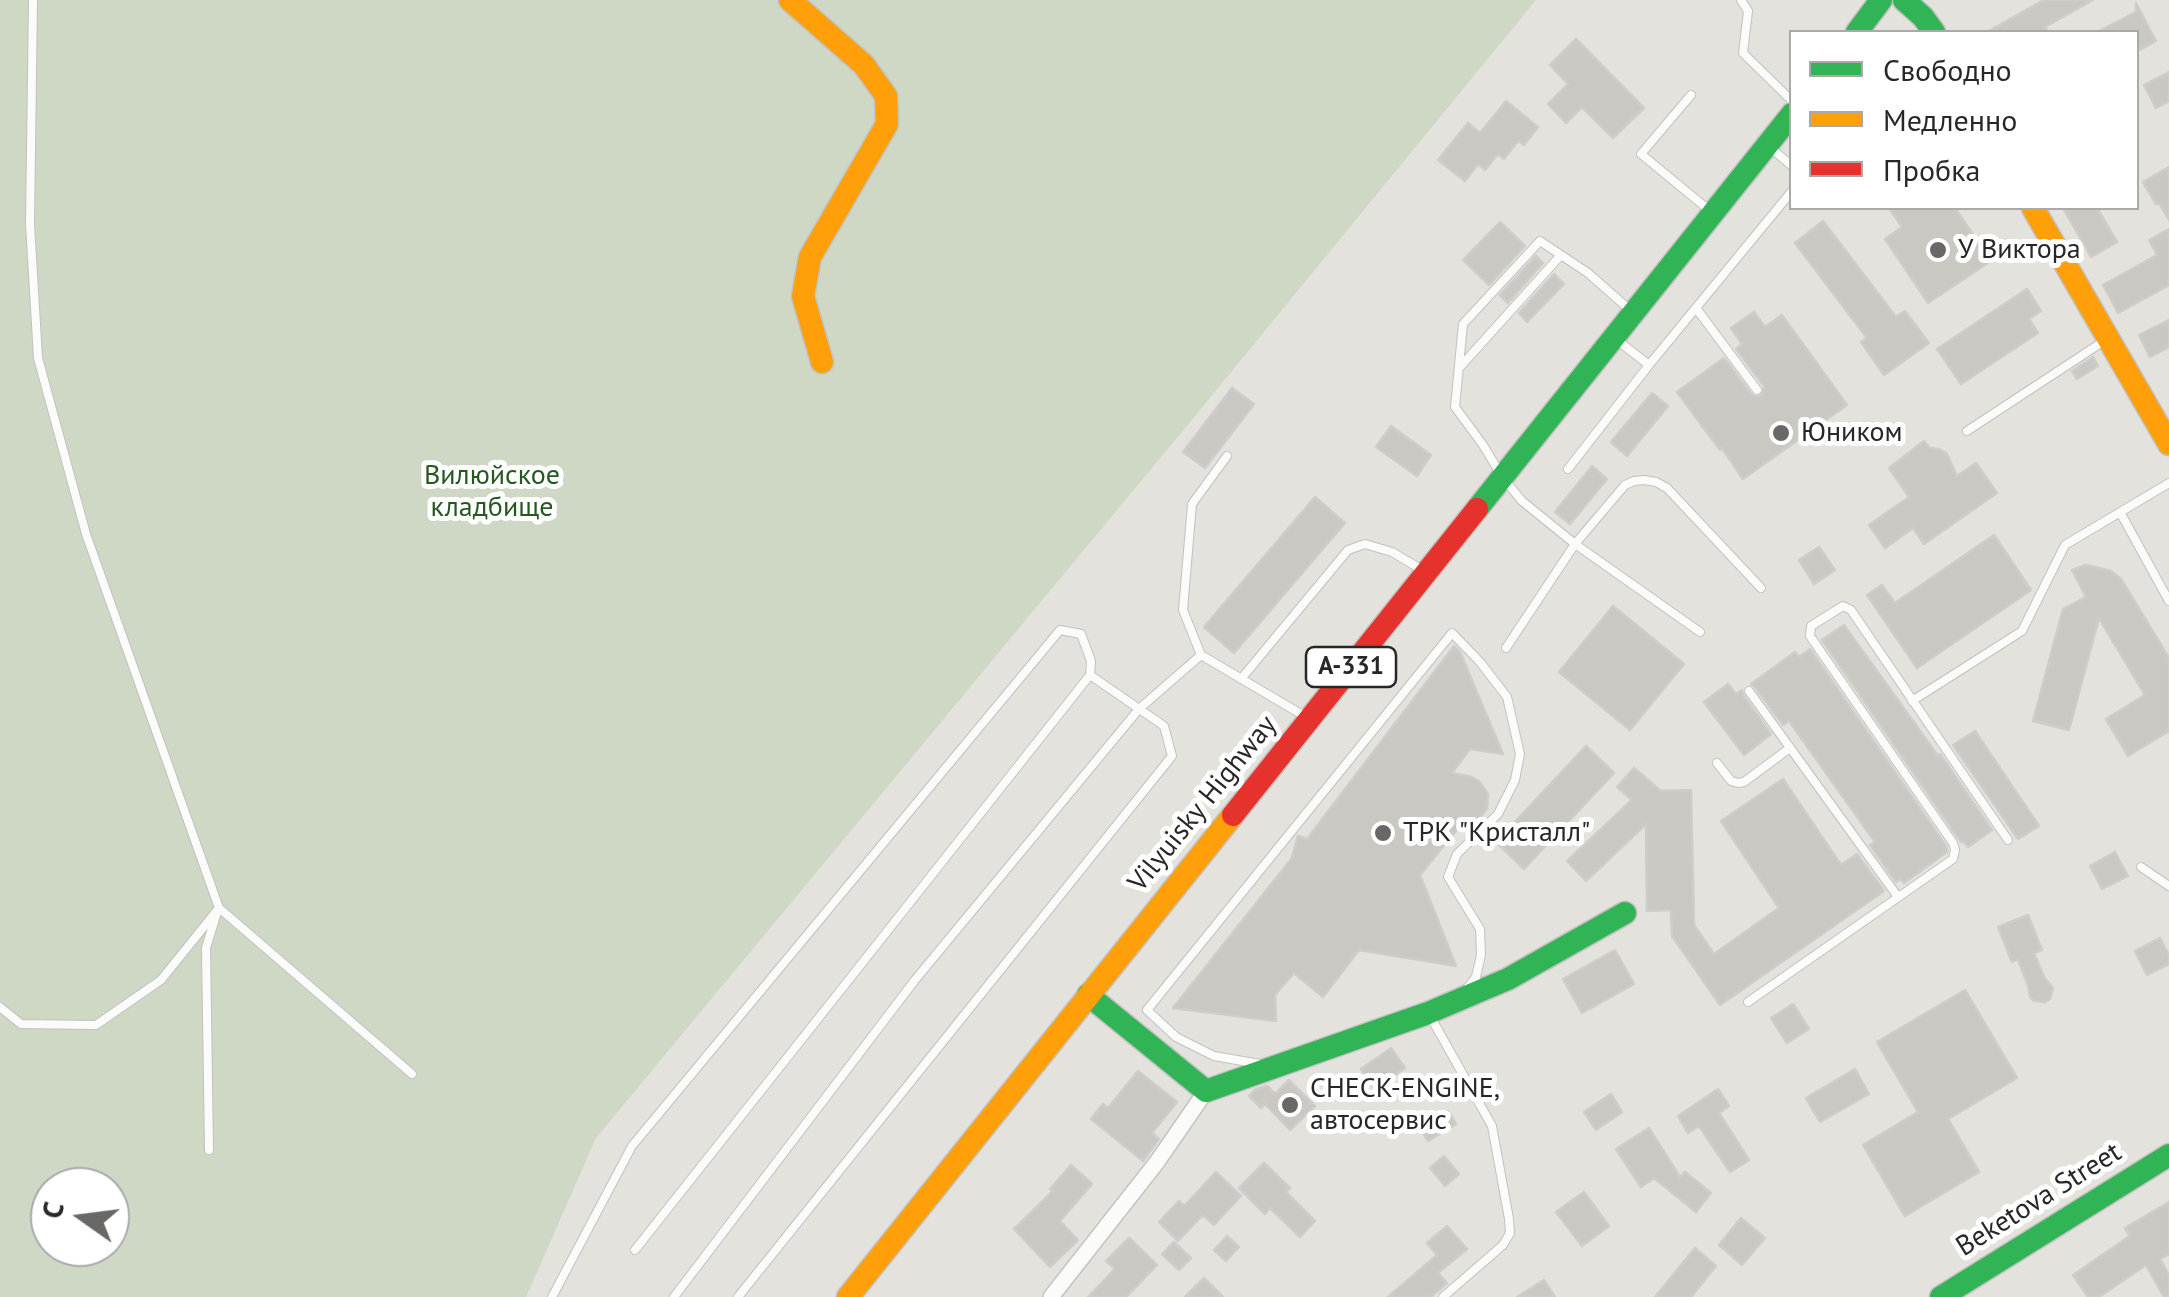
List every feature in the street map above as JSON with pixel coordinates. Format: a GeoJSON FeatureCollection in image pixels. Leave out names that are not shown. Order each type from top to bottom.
{"type":"FeatureCollection","features":[{"type":"Feature","properties":{"kind":"main road"},"geometry":{"type":"LineString","coordinates":[[790,0],[864,65],[886,96],[887,124],[810,258],[803,296],[822,362]]}},
{"type":"Feature","properties":{"kind":"main road"},"geometry":{"type":"LineString","coordinates":[[1858,30],[1882,0]]}},
{"type":"Feature","properties":{"kind":"main road"},"geometry":{"type":"LineString","coordinates":[[1904,0],[1932,30]]}},
{"type":"Feature","properties":{"kind":"main road","name":"Vilyuisky Highway"},"geometry":{"type":"LineString","coordinates":[[848,1297],[1789,118]]}},
{"type":"Feature","properties":{"kind":"main road"},"geometry":{"type":"LineString","coordinates":[[2035,210],[2169,444]]}},
{"type":"Feature","properties":{"kind":"main road"},"geometry":{"type":"LineString","coordinates":[[1088,994],[1206,1091],[1428,1012],[1508,979],[1625,913]]}},
{"type":"Feature","properties":{"kind":"main road","name":"Beketova Street"},"geometry":{"type":"LineString","coordinates":[[1941,1297],[2169,1155]]}},
{"type":"Feature","properties":{"kind":"street"},"geometry":{"type":"LineString","coordinates":[[1051,1297],[1157,1162],[1206,1091]]}},
{"type":"Feature","properties":{"kind":"lane"},"geometry":{"type":"LineString","coordinates":[[33,0],[30,224],[38,358],[86,534],[218,908],[412,1074]]}},
{"type":"Feature","properties":{"kind":"lane"},"geometry":{"type":"LineString","coordinates":[[1740,0],[1748,11]]}},
{"type":"Feature","properties":{"kind":"lane"},"geometry":{"type":"LineString","coordinates":[[1756,0],[1748,11],[1743,53],[1789,98]]}},
{"type":"Feature","properties":{"kind":"lane"},"geometry":{"type":"LineString","coordinates":[[1691,95],[1642,154],[1713,212]]}},
{"type":"Feature","properties":{"kind":"lane"},"geometry":{"type":"LineString","coordinates":[[1767,145],[1789,163]]}},
{"type":"Feature","properties":{"kind":"lane"},"geometry":{"type":"LineString","coordinates":[[1568,469],[1789,195]]}},
{"type":"Feature","properties":{"kind":"lane"},"geometry":{"type":"LineString","coordinates":[[1633,313],[1588,274],[1540,241],[1463,324],[1455,407],[1522,501],[1575,544],[1700,632]]}},
{"type":"Feature","properties":{"kind":"lane"},"geometry":{"type":"LineString","coordinates":[[1458,369],[1560,255]]}},
{"type":"Feature","properties":{"kind":"lane"},"geometry":{"type":"LineString","coordinates":[[1696,308],[1757,390]]}},
{"type":"Feature","properties":{"kind":"lane"},"geometry":{"type":"LineString","coordinates":[[1614,338],[1649,365]]}},
{"type":"Feature","properties":{"kind":"lane"},"geometry":{"type":"LineString","coordinates":[[1967,431],[2108,338]]}},
{"type":"Feature","properties":{"kind":"lane"},"geometry":{"type":"LineString","coordinates":[[1227,456],[1192,504],[1184,610],[1200,655],[1310,719]]}},
{"type":"Feature","properties":{"kind":"lane"},"geometry":{"type":"LineString","coordinates":[[1506,648],[1575,544],[1625,485],[1644,480],[1668,488],[1762,588]]}},
{"type":"Feature","properties":{"kind":"lane"},"geometry":{"type":"LineString","coordinates":[[1912,701],[2022,630],[2065,545],[2169,483]]}},
{"type":"Feature","properties":{"kind":"lane"},"geometry":{"type":"LineString","coordinates":[[2120,512],[2169,601]]}},
{"type":"Feature","properties":{"kind":"lane"},"geometry":{"type":"LineString","coordinates":[[1241,678],[1348,550],[1366,544],[1392,552],[1426,573]]}},
{"type":"Feature","properties":{"kind":"lane"},"geometry":{"type":"LineString","coordinates":[[1748,1002],[1953,859],[1953,843],[1810,636],[1811,626],[1843,606],[1851,610],[2008,840]]}},
{"type":"Feature","properties":{"kind":"lane"},"geometry":{"type":"LineString","coordinates":[[552,1297],[632,1146],[1060,630],[1081,634],[1091,660],[1090,676],[634,1250]]}},
{"type":"Feature","properties":{"kind":"lane"},"geometry":{"type":"LineString","coordinates":[[1276,1066],[1214,1056],[1176,1037],[1147,1010],[1452,633],[1507,697],[1520,754],[1515,780],[1498,814],[1457,854],[1448,877],[1480,929],[1481,955],[1476,977],[1460,999]]}},
{"type":"Feature","properties":{"kind":"lane"},"geometry":{"type":"LineString","coordinates":[[674,1297],[914,980],[1139,709],[1200,655]]}},
{"type":"Feature","properties":{"kind":"lane"},"geometry":{"type":"LineString","coordinates":[[738,1297],[1172,756],[1164,726],[1090,676]]}},
{"type":"Feature","properties":{"kind":"lane"},"geometry":{"type":"LineString","coordinates":[[1749,690],[1898,897]]}},
{"type":"Feature","properties":{"kind":"lane"},"geometry":{"type":"LineString","coordinates":[[1717,763],[1730,781],[1744,782],[1790,748]]}},
{"type":"Feature","properties":{"kind":"lane"},"geometry":{"type":"LineString","coordinates":[[2140,866],[2169,886]]}},
{"type":"Feature","properties":{"kind":"lane"},"geometry":{"type":"LineString","coordinates":[[0,1008],[21,1024],[96,1025],[161,980],[218,908]]}},
{"type":"Feature","properties":{"kind":"lane"},"geometry":{"type":"LineString","coordinates":[[209,1150],[206,948],[218,908]]}},
{"type":"Feature","properties":{"kind":"lane"},"geometry":{"type":"LineString","coordinates":[[1428,1012],[1492,1126],[1510,1233],[1504,1245],[1443,1297]]}},
{"type":"Feature","properties":{"kind":"green space","name":"Вилюйское кладбище"},"geometry":{"type":"Polygon","coordinates":[[[0,0],[1536,0],[596,1138],[526,1297],[0,1297],[0,0]]]}},
{"type":"Feature","properties":{"kind":"building"},"geometry":{"type":"Polygon","coordinates":[[[2044,0],[2093,0],[2045,27],[2047,30],[1991,30],[2044,0]]]}},
{"type":"Feature","properties":{"kind":"building"},"geometry":{"type":"Polygon","coordinates":[[[2136,3],[2156,41],[2139,50],[2139,30],[2101,30],[2136,12],[2136,3]]]}},
{"type":"Feature","properties":{"kind":"building"},"geometry":{"type":"Polygon","coordinates":[[[1576,39],[1644,108],[1613,138],[1582,107],[1566,123],[1548,104],[1568,84],[1550,65],[1576,39]]]}},
{"type":"Feature","properties":{"kind":"building"},"geometry":{"type":"Polygon","coordinates":[[[2169,72],[2169,101],[2156,108],[2144,85],[2169,72]]]}},
{"type":"Feature","properties":{"kind":"building"},"geometry":{"type":"Polygon","coordinates":[[[1506,101],[1538,127],[1524,145],[1518,141],[1504,159],[1498,154],[1485,170],[1478,164],[1465,181],[1438,160],[1468,123],[1480,133],[1506,101]]]}},
{"type":"Feature","properties":{"kind":"building"},"geometry":{"type":"Polygon","coordinates":[[[2169,167],[2169,220],[2143,182],[2169,167]]]}},
{"type":"Feature","properties":{"kind":"building","name":"У Виктора"},"geometry":{"type":"Polygon","coordinates":[[[1890,210],[1956,210],[1991,261],[1928,303],[1885,239],[1902,227],[1890,210]]]}},
{"type":"Feature","properties":{"kind":"building"},"geometry":{"type":"Polygon","coordinates":[[[2064,210],[2098,210],[2117,242],[2091,257],[2064,210]]]}},
{"type":"Feature","properties":{"kind":"building"},"geometry":{"type":"Polygon","coordinates":[[[1823,221],[1896,317],[1905,311],[1929,343],[1884,375],[1861,342],[1867,338],[1795,243],[1823,221]]]}},
{"type":"Feature","properties":{"kind":"building"},"geometry":{"type":"Polygon","coordinates":[[[1500,222],[1525,246],[1489,285],[1463,260],[1500,222]]]}},
{"type":"Feature","properties":{"kind":"building"},"geometry":{"type":"Polygon","coordinates":[[[2169,229],[2169,285],[2118,313],[2103,285],[2157,255],[2149,240],[2169,229]]]}},
{"type":"Feature","properties":{"kind":"building"},"geometry":{"type":"Polygon","coordinates":[[[1536,256],[1543,263],[1508,303],[1500,295],[1536,256]]]}},
{"type":"Feature","properties":{"kind":"building"},"geometry":{"type":"Polygon","coordinates":[[[1554,274],[1564,284],[1527,322],[1519,313],[1554,274]]]}},
{"type":"Feature","properties":{"kind":"building"},"geometry":{"type":"Polygon","coordinates":[[[2027,289],[2041,311],[2029,319],[2038,333],[1961,384],[1937,349],[2027,289]]]}},
{"type":"Feature","properties":{"kind":"building"},"geometry":{"type":"Polygon","coordinates":[[[1754,312],[1765,327],[1782,315],[1847,405],[1743,479],[1677,392],[1724,358],[1752,395],[1762,395],[1764,386],[1736,349],[1742,344],[1731,328],[1754,312]]]}},
{"type":"Feature","properties":{"kind":"building"},"geometry":{"type":"Polygon","coordinates":[[[2169,320],[2169,347],[2150,357],[2139,335],[2169,320]]]}},
{"type":"Feature","properties":{"kind":"building"},"geometry":{"type":"Polygon","coordinates":[[[2093,357],[2098,366],[2077,379],[2072,371],[2093,357]]]}},
{"type":"Feature","properties":{"kind":"building"},"geometry":{"type":"Polygon","coordinates":[[[1232,388],[1254,404],[1205,468],[1183,452],[1232,388]]]}},
{"type":"Feature","properties":{"kind":"building"},"geometry":{"type":"Polygon","coordinates":[[[1652,393],[1668,406],[1627,456],[1611,442],[1652,393]]]}},
{"type":"Feature","properties":{"kind":"building"},"geometry":{"type":"Polygon","coordinates":[[[1391,426],[1431,455],[1417,476],[1376,447],[1391,426]]]}},
{"type":"Feature","properties":{"kind":"building"},"geometry":{"type":"Polygon","coordinates":[[[1924,441],[1930,448],[1947,454],[1957,476],[1976,463],[1997,493],[1924,544],[1913,528],[1885,548],[1869,525],[1909,497],[1889,468],[1924,441]]]}},
{"type":"Feature","properties":{"kind":"building"},"geometry":{"type":"Polygon","coordinates":[[[1592,466],[1607,479],[1570,524],[1555,512],[1592,466]]]}},
{"type":"Feature","properties":{"kind":"building"},"geometry":{"type":"Polygon","coordinates":[[[1315,497],[1345,523],[1234,653],[1204,627],[1315,497]]]}},
{"type":"Feature","properties":{"kind":"building"},"geometry":{"type":"Polygon","coordinates":[[[1994,535],[2031,590],[1917,668],[1867,595],[1882,585],[1895,603],[1994,535]]]}},
{"type":"Feature","properties":{"kind":"building"},"geometry":{"type":"Polygon","coordinates":[[[1819,547],[1835,570],[1814,584],[1799,560],[1819,547]]]}},
{"type":"Feature","properties":{"kind":"building"},"geometry":{"type":"Polygon","coordinates":[[[2086,565],[2111,571],[2121,579],[2169,658],[2169,731],[2128,756],[2106,719],[2145,695],[2099,618],[2069,730],[2033,721],[2063,609],[2086,597],[2072,570],[2086,565]]]}},
{"type":"Feature","properties":{"kind":"building"},"geometry":{"type":"Polygon","coordinates":[[[1613,606],[1684,664],[1630,730],[1559,672],[1613,606]]]}},
{"type":"Feature","properties":{"kind":"building"},"geometry":{"type":"Polygon","coordinates":[[[1844,625],[1992,830],[1968,847],[1822,640],[1844,625]]]}},
{"type":"Feature","properties":{"kind":"building","name":"ТРК \"Кристалл\""},"geometry":{"type":"Polygon","coordinates":[[[1454,646],[1503,754],[1470,749],[1452,773],[1479,781],[1488,794],[1487,809],[1477,821],[1460,826],[1420,875],[1456,966],[1359,950],[1323,997],[1294,973],[1275,995],[1276,1021],[1173,1008],[1292,858],[1298,836],[1307,839],[1454,646]]]}},
{"type":"Feature","properties":{"kind":"building"},"geometry":{"type":"Polygon","coordinates":[[[1810,649],[1946,846],[1947,852],[1904,883],[1901,879],[1896,882],[1870,845],[1875,842],[1789,721],[1783,725],[1751,684],[1795,652],[1799,657],[1810,649]]]}},
{"type":"Feature","properties":{"kind":"building"},"geometry":{"type":"Polygon","coordinates":[[[1728,684],[1736,694],[1742,690],[1771,734],[1744,755],[1704,702],[1728,684]]]}},
{"type":"Feature","properties":{"kind":"building"},"geometry":{"type":"Polygon","coordinates":[[[1975,731],[2039,826],[2018,839],[1953,745],[1975,731]]]}},
{"type":"Feature","properties":{"kind":"building"},"geometry":{"type":"Polygon","coordinates":[[[1586,746],[1614,773],[1524,869],[1496,842],[1586,746]]]}},
{"type":"Feature","properties":{"kind":"building"},"geometry":{"type":"Polygon","coordinates":[[[1634,768],[1661,791],[1691,790],[1694,925],[1714,954],[1779,908],[1721,821],[1783,779],[1841,865],[1857,854],[1884,891],[1720,1005],[1672,936],[1671,910],[1647,911],[1646,824],[1586,881],[1567,861],[1632,800],[1617,787],[1634,768]]]}},
{"type":"Feature","properties":{"kind":"building"},"geometry":{"type":"Polygon","coordinates":[[[2115,852],[2128,876],[2102,889],[2090,866],[2115,852]]]}},
{"type":"Feature","properties":{"kind":"building"},"geometry":{"type":"Polygon","coordinates":[[[2028,915],[2042,950],[2034,953],[2053,988],[2045,1002],[2030,997],[2018,959],[2012,962],[1998,927],[2028,915]]]}},
{"type":"Feature","properties":{"kind":"building"},"geometry":{"type":"Polygon","coordinates":[[[2160,938],[2169,964],[2147,975],[2135,951],[2160,938]]]}},
{"type":"Feature","properties":{"kind":"building"},"geometry":{"type":"Polygon","coordinates":[[[1615,950],[1634,984],[1582,1013],[1563,979],[1615,950]]]}},
{"type":"Feature","properties":{"kind":"building"},"geometry":{"type":"Polygon","coordinates":[[[1965,990],[2017,1078],[1948,1119],[1979,1172],[1905,1216],[1863,1145],[1918,1112],[1877,1042],[1965,990]]]}},
{"type":"Feature","properties":{"kind":"building"},"geometry":{"type":"Polygon","coordinates":[[[1793,1004],[1809,1029],[1787,1043],[1771,1018],[1793,1004]]]}},
{"type":"Feature","properties":{"kind":"building"},"geometry":{"type":"Polygon","coordinates":[[[1391,1048],[1405,1068],[1375,1089],[1361,1069],[1391,1048]]]}},
{"type":"Feature","properties":{"kind":"building"},"geometry":{"type":"Polygon","coordinates":[[[1855,1069],[1869,1094],[1820,1122],[1806,1098],[1855,1069]]]}},
{"type":"Feature","properties":{"kind":"building"},"geometry":{"type":"Polygon","coordinates":[[[1138,1071],[1177,1102],[1152,1133],[1159,1139],[1143,1161],[1091,1119],[1103,1104],[1108,1108],[1138,1071]]]}},
{"type":"Feature","properties":{"kind":"building","name":"CHECK-ENGINE, автосервис"},"geometry":{"type":"Polygon","coordinates":[[[1289,1080],[1315,1106],[1290,1130],[1265,1104],[1261,1108],[1249,1096],[1267,1086],[1275,1094],[1289,1080]]]}},
{"type":"Feature","properties":{"kind":"building"},"geometry":{"type":"Polygon","coordinates":[[[1718,1089],[1729,1106],[1719,1113],[1749,1160],[1730,1172],[1699,1126],[1688,1133],[1678,1116],[1718,1089]]]}},
{"type":"Feature","properties":{"kind":"building"},"geometry":{"type":"Polygon","coordinates":[[[1611,1094],[1622,1112],[1596,1130],[1584,1112],[1611,1094]]]}},
{"type":"Feature","properties":{"kind":"building"},"geometry":{"type":"Polygon","coordinates":[[[1448,1111],[1456,1124],[1428,1141],[1420,1128],[1448,1111]]]}},
{"type":"Feature","properties":{"kind":"building"},"geometry":{"type":"Polygon","coordinates":[[[1649,1128],[1680,1177],[1685,1172],[1711,1193],[1696,1212],[1654,1178],[1641,1187],[1616,1149],[1649,1128]]]}},
{"type":"Feature","properties":{"kind":"building"},"geometry":{"type":"Polygon","coordinates":[[[1444,1156],[1459,1174],[1445,1186],[1430,1168],[1444,1156]]]}},
{"type":"Feature","properties":{"kind":"building"},"geometry":{"type":"Polygon","coordinates":[[[1264,1163],[1290,1188],[1286,1192],[1315,1221],[1300,1237],[1270,1208],[1265,1214],[1239,1188],[1264,1163]]]}},
{"type":"Feature","properties":{"kind":"building"},"geometry":{"type":"Polygon","coordinates":[[[1071,1165],[1092,1184],[1060,1221],[1078,1240],[1050,1267],[1014,1229],[1053,1191],[1050,1189],[1071,1165]]]}},
{"type":"Feature","properties":{"kind":"building"},"geometry":{"type":"Polygon","coordinates":[[[1216,1172],[1241,1196],[1214,1225],[1203,1215],[1178,1241],[1159,1222],[1179,1201],[1184,1206],[1216,1172]]]}},
{"type":"Feature","properties":{"kind":"building"},"geometry":{"type":"Polygon","coordinates":[[[1584,1192],[1609,1226],[1582,1246],[1556,1212],[1584,1192]]]}},
{"type":"Feature","properties":{"kind":"building"},"geometry":{"type":"Polygon","coordinates":[[[2169,1202],[2169,1254],[2160,1259],[2169,1275],[2169,1297],[2164,1297],[2146,1265],[2099,1297],[2088,1297],[2073,1275],[2130,1236],[2125,1228],[2169,1202]]]}},
{"type":"Feature","properties":{"kind":"building"},"geometry":{"type":"Polygon","coordinates":[[[1741,1218],[1765,1238],[1742,1265],[1719,1245],[1741,1218]]]}},
{"type":"Feature","properties":{"kind":"building"},"geometry":{"type":"Polygon","coordinates":[[[1447,1226],[1467,1249],[1438,1273],[1447,1283],[1431,1297],[1388,1297],[1437,1255],[1427,1243],[1447,1226]]]}},
{"type":"Feature","properties":{"kind":"building"},"geometry":{"type":"Polygon","coordinates":[[[1227,1236],[1239,1247],[1226,1261],[1214,1250],[1227,1236]]]}},
{"type":"Feature","properties":{"kind":"building"},"geometry":{"type":"Polygon","coordinates":[[[1129,1238],[1157,1265],[1126,1297],[1088,1297],[1115,1269],[1106,1261],[1129,1238]]]}},
{"type":"Feature","properties":{"kind":"building"},"geometry":{"type":"Polygon","coordinates":[[[1174,1242],[1191,1258],[1179,1270],[1162,1254],[1174,1242]]]}},
{"type":"Feature","properties":{"kind":"building"},"geometry":{"type":"Polygon","coordinates":[[[1695,1248],[1716,1266],[1691,1297],[1655,1297],[1695,1248]]]}},
{"type":"Feature","properties":{"kind":"building"},"geometry":{"type":"Polygon","coordinates":[[[1204,1278],[1223,1297],[1185,1297],[1204,1278]]]}},
{"type":"Feature","properties":{"kind":"building"},"geometry":{"type":"Polygon","coordinates":[[[1544,1280],[1555,1297],[1517,1297],[1544,1280]]]}},
{"type":"Feature","properties":{"kind":"traffic: fast"},"geometry":{"type":"LineString","coordinates":[[1858,30],[1881,0]]}},
{"type":"Feature","properties":{"kind":"traffic: fast"},"geometry":{"type":"LineString","coordinates":[[1904,0],[1933,30]]}},
{"type":"Feature","properties":{"kind":"traffic: fast"},"geometry":{"type":"LineString","coordinates":[[1477,509],[1789,118]]}},
{"type":"Feature","properties":{"kind":"traffic: fast"},"geometry":{"type":"LineString","coordinates":[[1088,995],[1206,1091],[1428,1013],[1508,979],[1625,913]]}},
{"type":"Feature","properties":{"kind":"traffic: fast"},"geometry":{"type":"LineString","coordinates":[[1941,1297],[2169,1155]]}},
{"type":"Feature","properties":{"kind":"traffic: slow"},"geometry":{"type":"LineString","coordinates":[[790,0],[864,65],[886,96],[887,124],[810,257],[803,296],[822,362]]}},
{"type":"Feature","properties":{"kind":"traffic: slow"},"geometry":{"type":"LineString","coordinates":[[2034,210],[2169,444]]}},
{"type":"Feature","properties":{"kind":"traffic: slow"},"geometry":{"type":"LineString","coordinates":[[848,1297],[1233,815]]}},
{"type":"Feature","properties":{"kind":"traffic: jam"},"geometry":{"type":"LineString","coordinates":[[1233,815],[1477,509]]}},
{"type":"Feature","properties":{"kind":"place","name":"У Виктора"},"geometry":{"type":"Point","coordinates":[1938,250]}},
{"type":"Feature","properties":{"kind":"place","name":"Юником"},"geometry":{"type":"Point","coordinates":[1781,433]}},
{"type":"Feature","properties":{"kind":"place","name":"ТРК \"Кристалл\""},"geometry":{"type":"Point","coordinates":[1383,833]}},
{"type":"Feature","properties":{"kind":"place","name":"CHECK-ENGINE, автосервис"},"geometry":{"type":"Point","coordinates":[1290,1105]}}]}
